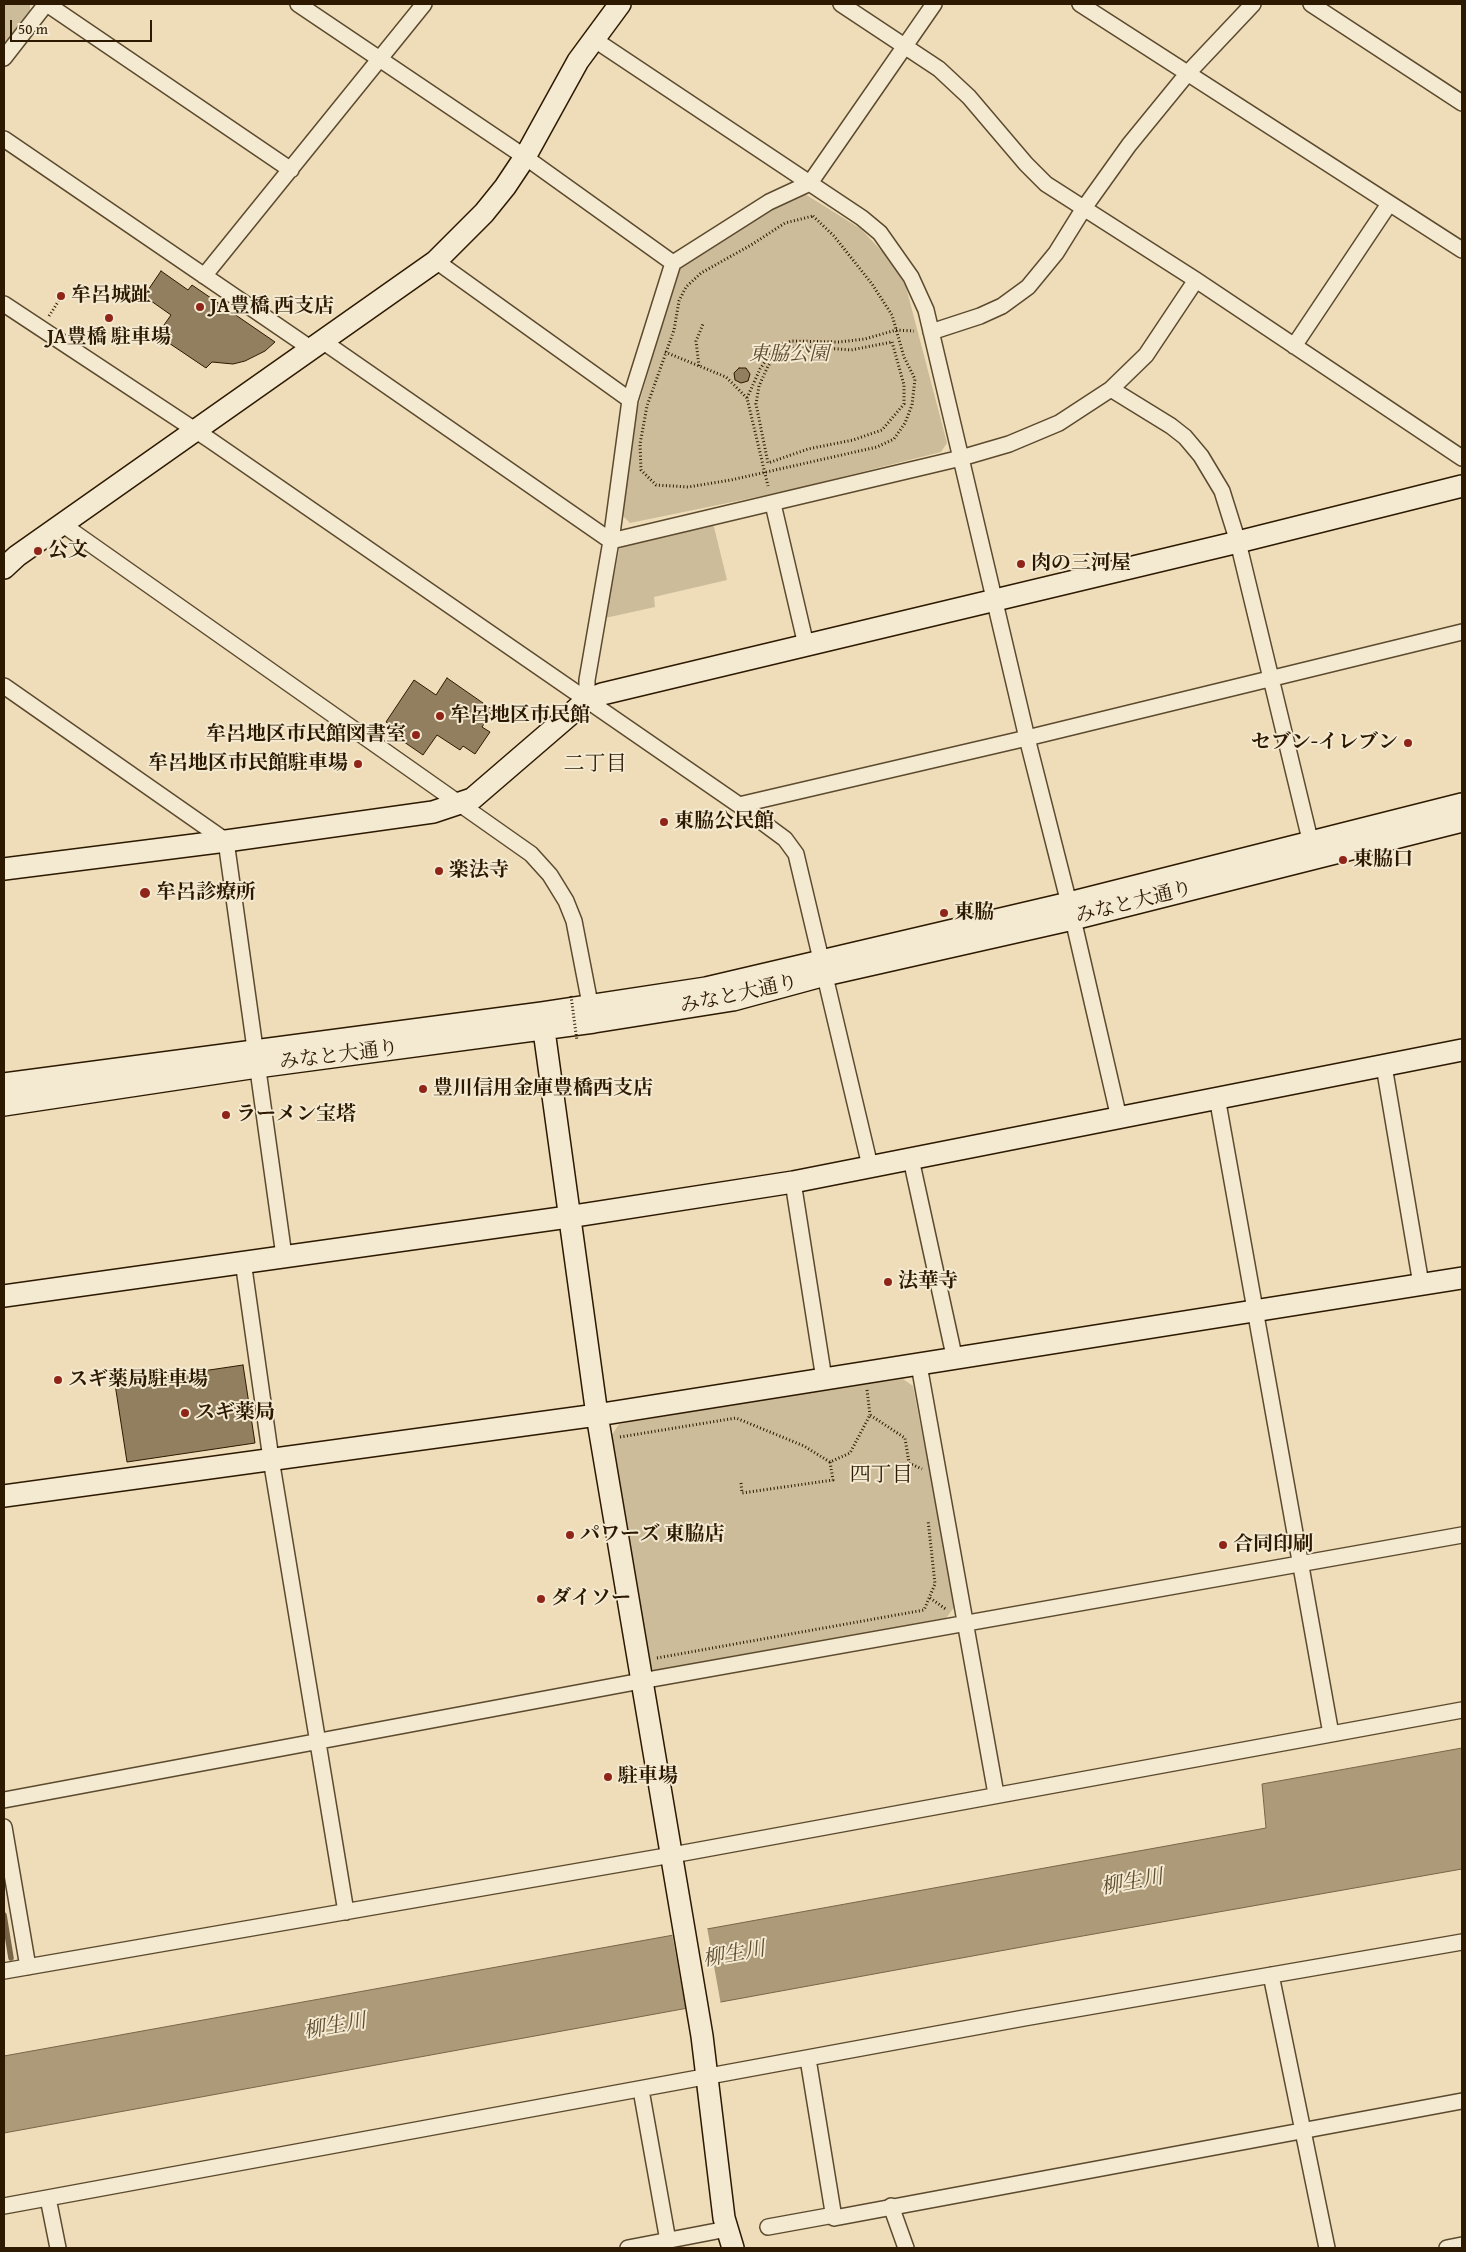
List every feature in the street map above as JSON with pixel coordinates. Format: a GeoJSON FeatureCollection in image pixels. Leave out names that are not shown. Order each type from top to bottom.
{"type":"FeatureCollection","features":[{"type":"Feature","properties":{"kind":"street"},"geometry":{"type":"LineString","coordinates":[[4,58],[46,4],[291,170]]}},
{"type":"Feature","properties":{"kind":"street"},"geometry":{"type":"LineString","coordinates":[[298,4],[525,157],[673,263]]}},
{"type":"Feature","properties":{"kind":"street"},"geometry":{"type":"LineString","coordinates":[[204,276],[424,4]]}},
{"type":"Feature","properties":{"kind":"street"},"geometry":{"type":"LineString","coordinates":[[4,568],[62,524],[436,260],[484,214],[525,157],[565,81],[592,38],[620,4]]}},
{"type":"Feature","properties":{"kind":"street"},"geometry":{"type":"LineString","coordinates":[[841,4],[939,68],[969,97],[1026,164],[1046,184],[1196,280],[1462,458]]}},
{"type":"Feature","properties":{"kind":"street"},"geometry":{"type":"LineString","coordinates":[[587,700],[586,680],[611,541],[630,400],[673,263],[769,202],[810,183],[934,4]]}},
{"type":"Feature","properties":{"kind":"street"},"geometry":{"type":"LineString","coordinates":[[1080,4],[1462,250]]}},
{"type":"Feature","properties":{"kind":"street"},"geometry":{"type":"LineString","coordinates":[[931,332],[980,316],[1014,299],[1028,287],[1056,253],[1084,208],[1128,145],[1187,74],[1253,4]]}},
{"type":"Feature","properties":{"kind":"street"},"geometry":{"type":"LineString","coordinates":[[1311,4],[1462,103]]}},
{"type":"Feature","properties":{"kind":"street"},"geometry":{"type":"LineString","coordinates":[[592,38],[862,218],[884,239],[911,277],[926,310],[1119,1118]]}},
{"type":"Feature","properties":{"kind":"street"},"geometry":{"type":"LineString","coordinates":[[4,139],[204,276],[316,344],[611,541],[773,504],[864,479],[961,458],[1009,444],[1059,423],[1111,389],[1146,355],[1196,280]]}},
{"type":"Feature","properties":{"kind":"street"},"geometry":{"type":"LineString","coordinates":[[1294,346],[1389,204]]}},
{"type":"Feature","properties":{"kind":"street"},"geometry":{"type":"LineString","coordinates":[[436,260],[630,400]]}},
{"type":"Feature","properties":{"kind":"street"},"geometry":{"type":"LineString","coordinates":[[4,304],[195,430],[739,805],[785,839],[796,854],[870,1166]]}},
{"type":"Feature","properties":{"kind":"street"},"geometry":{"type":"LineString","coordinates":[[1111,389],[1171,426],[1201,456],[1222,491],[1238,542],[1313,851]]}},
{"type":"Feature","properties":{"kind":"street"},"geometry":{"type":"LineString","coordinates":[[4,870],[433,812],[472,799],[587,700],[610,692],[995,601],[1462,486]]}},
{"type":"Feature","properties":{"kind":"street"},"geometry":{"type":"LineString","coordinates":[[773,504],[806,645]]}},
{"type":"Feature","properties":{"kind":"street"},"geometry":{"type":"LineString","coordinates":[[62,524],[458,804],[500,830],[531,854],[550,875],[566,901],[574,921],[592,1014]]}},
{"type":"Feature","properties":{"kind":"street"},"geometry":{"type":"LineString","coordinates":[[739,805],[1027,738],[1462,632]]}},
{"type":"Feature","properties":{"kind":"street"},"geometry":{"type":"LineString","coordinates":[[4,686],[226,841],[284,1256]]}},
{"type":"Feature","properties":{"kind":"street","name":"みなと大通り"},"geometry":{"type":"LineString","coordinates":[[1313,851],[1462,804]]}},
{"type":"Feature","properties":{"kind":"street","name":"みなと大通り"},"geometry":{"type":"LineString","coordinates":[[4,1084],[256,1058],[592,1014],[706,988],[823,967],[1071,911],[1313,851],[1462,821]]}},
{"type":"Feature","properties":{"kind":"street"},"geometry":{"type":"LineString","coordinates":[[543,1021],[596,1415],[702,2036],[724,2218],[730,2239],[668,2241],[628,2248]]}},
{"type":"Feature","properties":{"kind":"street"},"geometry":{"type":"LineString","coordinates":[[4,1296],[243,1261],[568,1217],[793,1182],[1462,1050]]}},
{"type":"Feature","properties":{"kind":"street","name":"みなと大通り"},"geometry":{"type":"LineString","coordinates":[[4,1105],[256,1058]]}},
{"type":"Feature","properties":{"kind":"street"},"geometry":{"type":"LineString","coordinates":[[1384,1066],[1421,1284]]}},
{"type":"Feature","properties":{"kind":"street"},"geometry":{"type":"LineString","coordinates":[[1217,1097],[1331,1734]]}},
{"type":"Feature","properties":{"kind":"street"},"geometry":{"type":"LineString","coordinates":[[911,1159],[954,1360]]}},
{"type":"Feature","properties":{"kind":"street"},"geometry":{"type":"LineString","coordinates":[[793,1182],[824,1379]]}},
{"type":"Feature","properties":{"kind":"street"},"geometry":{"type":"LineString","coordinates":[[243,1261],[271,1459],[346,1912]]}},
{"type":"Feature","properties":{"kind":"street"},"geometry":{"type":"LineString","coordinates":[[4,1496],[596,1415],[954,1360],[1462,1278]]}},
{"type":"Feature","properties":{"kind":"street"},"geometry":{"type":"LineString","coordinates":[[919,1365],[996,1794]]}},
{"type":"Feature","properties":{"kind":"street"},"geometry":{"type":"LineString","coordinates":[[4,1800],[640,1681],[1462,1535]]}},
{"type":"Feature","properties":{"kind":"street"},"geometry":{"type":"LineString","coordinates":[[4,1971],[670,1855],[1462,1710]]}},
{"type":"Feature","properties":{"kind":"street"},"geometry":{"type":"LineString","coordinates":[[4,1827],[28,1967]]}},
{"type":"Feature","properties":{"kind":"street"},"geometry":{"type":"LineString","coordinates":[[4,2206],[1462,1942]]}},
{"type":"Feature","properties":{"kind":"street"},"geometry":{"type":"LineString","coordinates":[[1271,1976],[1327,2248]]}},
{"type":"Feature","properties":{"kind":"street"},"geometry":{"type":"LineString","coordinates":[[808,2059],[834,2218],[1462,2101]]}},
{"type":"Feature","properties":{"kind":"street"},"geometry":{"type":"LineString","coordinates":[[641,2090],[668,2241]]}},
{"type":"Feature","properties":{"kind":"street"},"geometry":{"type":"LineString","coordinates":[[48,2198],[58,2248]]}},
{"type":"Feature","properties":{"kind":"street"},"geometry":{"type":"LineString","coordinates":[[892,2206],[906,2248]]}},
{"type":"Feature","properties":{"kind":"street"},"geometry":{"type":"LineString","coordinates":[[768,2227],[834,2215]]}},
{"type":"Feature","properties":{"kind":"street"},"geometry":{"type":"LineString","coordinates":[[1447,2248],[1462,2245]]}},
{"type":"Feature","properties":{"kind":"path"},"geometry":{"type":"LineString","coordinates":[[813,216],[834,236],[872,284],[892,315],[904,357],[915,379],[912,406],[905,423],[894,439],[877,447],[764,473],[688,487],[656,486],[641,470],[640,444],[647,406],[666,352],[680,301],[686,287],[701,273],[751,245],[785,223],[813,216]]}},
{"type":"Feature","properties":{"kind":"path"},"geometry":{"type":"LineString","coordinates":[[50,314],[65,291]]}},
{"type":"Feature","properties":{"kind":"path"},"geometry":{"type":"LineString","coordinates":[[698,366],[696,341],[703,324]]}},
{"type":"Feature","properties":{"kind":"path"},"geometry":{"type":"LineString","coordinates":[[747,398],[760,369],[776,347],[791,341],[839,342],[865,339],[896,330],[931,332]]}},
{"type":"Feature","properties":{"kind":"path"},"geometry":{"type":"LineString","coordinates":[[892,342],[904,385],[904,404],[882,430],[853,440],[808,449],[768,463],[756,404],[759,386],[768,366],[781,349],[795,346],[851,350],[892,342]]}},
{"type":"Feature","properties":{"kind":"path"},"geometry":{"type":"LineString","coordinates":[[648,346],[726,377],[747,398],[773,504]]}},
{"type":"Feature","properties":{"kind":"path"},"geometry":{"type":"LineString","coordinates":[[570,996],[576,1041]]}},
{"type":"Feature","properties":{"kind":"path"},"geometry":{"type":"LineString","coordinates":[[830,1462],[850,1453],[870,1414],[866,1382]]}},
{"type":"Feature","properties":{"kind":"path"},"geometry":{"type":"LineString","coordinates":[[870,1414],[905,1438],[909,1463],[922,1468],[923,1478]]}},
{"type":"Feature","properties":{"kind":"path"},"geometry":{"type":"LineString","coordinates":[[620,1437],[736,1418],[804,1446],[830,1462],[833,1480],[742,1493],[740,1483]]}},
{"type":"Feature","properties":{"kind":"path"},"geometry":{"type":"LineString","coordinates":[[652,1660],[924,1610],[935,1584],[927,1516]]}},
{"type":"Feature","properties":{"kind":"green space"},"geometry":{"type":"Polygon","coordinates":[[[4,4],[30,5],[30,12],[4,45],[4,4]]]}},
{"type":"Feature","properties":{"kind":"green space","name":"東脇公園"},"geometry":{"type":"Polygon","coordinates":[[[805,194],[861,229],[892,262],[906,287],[947,443],[941,452],[786,491],[630,523],[622,515],[635,417],[679,268],[775,207],[805,194]]]}},
{"type":"Feature","properties":{"kind":"green space"},"geometry":{"type":"Polygon","coordinates":[[[713,523],[727,580],[654,597],[655,607],[605,618],[620,546],[713,523]]]}},
{"type":"Feature","properties":{"kind":"green space"},"geometry":{"type":"Polygon","coordinates":[[[903,1379],[913,1386],[955,1606],[946,1618],[657,1672],[646,1666],[610,1438],[619,1424],[753,1401],[903,1379]]]}},
{"type":"Feature","properties":{"kind":"water","name":"柳生川"},"geometry":{"type":"Polygon","coordinates":[[[1462,1748],[1462,1869],[1060,1940],[4,2133],[4,2056],[1266,1828],[1262,1784],[1462,1748]]]}},
{"type":"Feature","properties":{"kind":"pier"},"geometry":{"type":"Polygon","coordinates":[[[707,1927],[721,2005],[686,2011],[672,1933],[707,1927]]]}},
{"type":"Feature","properties":{"kind":"building","name":"JA豊橋 西支店"},"geometry":{"type":"Polygon","coordinates":[[[161,271],[188,290],[192,285],[275,342],[265,351],[245,361],[233,364],[212,362],[206,368],[157,335],[171,315],[144,296],[161,271]]]}},
{"type":"Feature","properties":{"kind":"building"},"geometry":{"type":"Polygon","coordinates":[[[739,368],[746,368],[750,374],[748,381],[741,383],[735,380],[734,373],[739,368]]]}},
{"type":"Feature","properties":{"kind":"building","name":"牟呂地区市民館"},"geometry":{"type":"Polygon","coordinates":[[[447,678],[493,710],[482,727],[490,732],[475,754],[463,746],[460,750],[437,735],[423,755],[394,735],[398,730],[386,722],[414,680],[436,695],[447,678]]]}},
{"type":"Feature","properties":{"kind":"building","name":"スギ薬局"},"geometry":{"type":"Polygon","coordinates":[[[243,1365],[255,1443],[127,1462],[115,1384],[243,1365]]]}},
{"type":"Feature","properties":{"kind":"waterway"},"geometry":{"type":"LineString","coordinates":[[4,1915],[11,1958]]}},
{"type":"Feature","properties":{"kind":"place","name":"牟呂城趾"},"geometry":{"type":"Point","coordinates":[61,296]}},
{"type":"Feature","properties":{"kind":"place","name":"JA豊橋 西支店"},"geometry":{"type":"Point","coordinates":[200,307]}},
{"type":"Feature","properties":{"kind":"place","name":"JA豊橋 駐車場"},"geometry":{"type":"Point","coordinates":[109,318]}},
{"type":"Feature","properties":{"kind":"place","name":"公文"},"geometry":{"type":"Point","coordinates":[38,551]}},
{"type":"Feature","properties":{"kind":"place","name":"肉の三河屋"},"geometry":{"type":"Point","coordinates":[1021,564]}},
{"type":"Feature","properties":{"kind":"place","name":"牟呂地区市民館"},"geometry":{"type":"Point","coordinates":[440,716]}},
{"type":"Feature","properties":{"kind":"place","name":"牟呂地区市民館図書室"},"geometry":{"type":"Point","coordinates":[416,735]}},
{"type":"Feature","properties":{"kind":"place","name":"セブン-イレブン"},"geometry":{"type":"Point","coordinates":[1408,743]}},
{"type":"Feature","properties":{"kind":"place","name":"牟呂地区市民館駐車場"},"geometry":{"type":"Point","coordinates":[358,764]}},
{"type":"Feature","properties":{"kind":"place","name":"東脇公民館"},"geometry":{"type":"Point","coordinates":[664,822]}},
{"type":"Feature","properties":{"kind":"place","name":"東脇口"},"geometry":{"type":"Point","coordinates":[1343,860]}},
{"type":"Feature","properties":{"kind":"place","name":"楽法寺"},"geometry":{"type":"Point","coordinates":[439,871]}},
{"type":"Feature","properties":{"kind":"place","name":"牟呂診療所"},"geometry":{"type":"Point","coordinates":[145,893]}},
{"type":"Feature","properties":{"kind":"place","name":"東脇"},"geometry":{"type":"Point","coordinates":[944,913]}},
{"type":"Feature","properties":{"kind":"place","name":"豊川信用金庫豊橋西支店"},"geometry":{"type":"Point","coordinates":[423,1089]}},
{"type":"Feature","properties":{"kind":"place","name":"ラーメン宝塔"},"geometry":{"type":"Point","coordinates":[226,1115]}},
{"type":"Feature","properties":{"kind":"place","name":"法華寺"},"geometry":{"type":"Point","coordinates":[888,1282]}},
{"type":"Feature","properties":{"kind":"place","name":"スギ薬局駐車場"},"geometry":{"type":"Point","coordinates":[58,1380]}},
{"type":"Feature","properties":{"kind":"place","name":"スギ薬局"},"geometry":{"type":"Point","coordinates":[185,1413]}},
{"type":"Feature","properties":{"kind":"place","name":"パワーズ 東脇店"},"geometry":{"type":"Point","coordinates":[570,1535]}},
{"type":"Feature","properties":{"kind":"place","name":"合同印刷"},"geometry":{"type":"Point","coordinates":[1223,1545]}},
{"type":"Feature","properties":{"kind":"place","name":"ダイソー"},"geometry":{"type":"Point","coordinates":[541,1599]}},
{"type":"Feature","properties":{"kind":"place","name":"駐車場"},"geometry":{"type":"Point","coordinates":[608,1777]}},
{"type":"Feature","properties":{"kind":"district","name":"二丁目"},"geometry":{"type":"Point","coordinates":[595,765]}},
{"type":"Feature","properties":{"kind":"district","name":"四丁目"},"geometry":{"type":"Point","coordinates":[881,1476]}}]}
